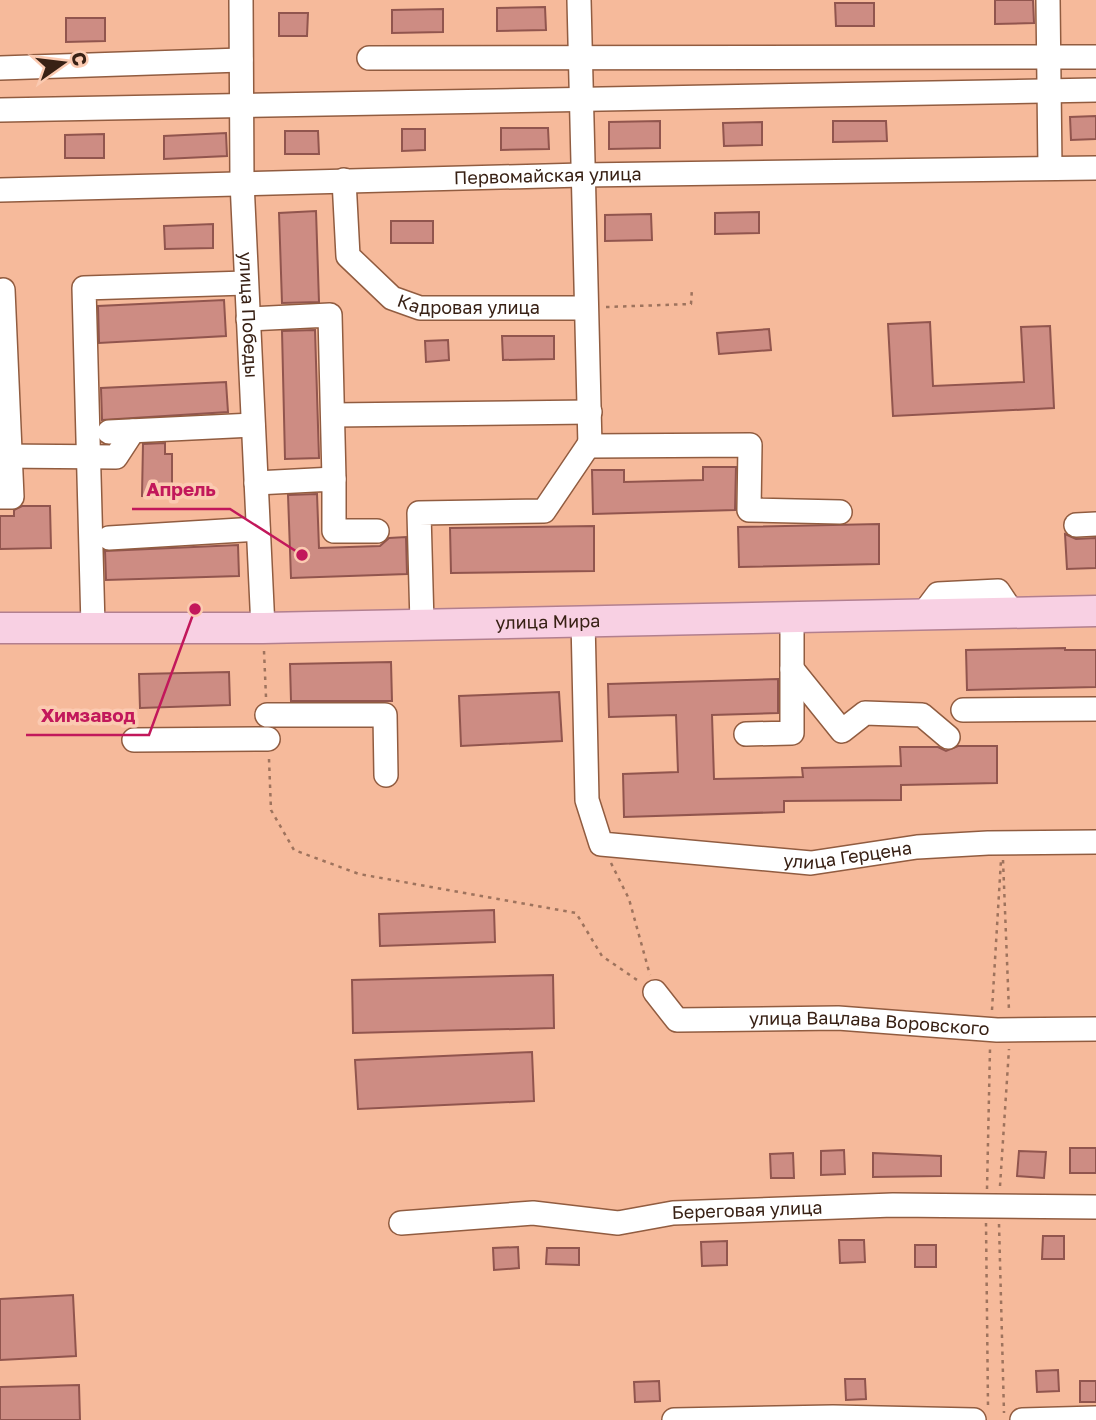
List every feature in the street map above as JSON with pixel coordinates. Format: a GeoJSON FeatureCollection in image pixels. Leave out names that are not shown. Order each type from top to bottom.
{"type":"FeatureCollection","features":[{"type":"Feature","properties":{"kind":"main road","name":"улица Мира"},"geometry":{"type":"LineString","coordinates":[[0,628],[263,628],[1096,611]]}},
{"type":"Feature","properties":{"kind":"street","name":"улица Победы"},"geometry":{"type":"LineString","coordinates":[[241,0],[242,183],[263,628]]}},
{"type":"Feature","properties":{"kind":"street"},"geometry":{"type":"LineString","coordinates":[[422,624],[419,513],[544,511],[590,444],[579,0]]}},
{"type":"Feature","properties":{"kind":"street"},"geometry":{"type":"LineString","coordinates":[[1048,0],[1049,168]]}},
{"type":"Feature","properties":{"kind":"street"},"geometry":{"type":"LineString","coordinates":[[369,58],[1096,57]]}},
{"type":"Feature","properties":{"kind":"street"},"geometry":{"type":"LineString","coordinates":[[0,68],[241,60]]}},
{"type":"Feature","properties":{"kind":"street"},"geometry":{"type":"LineString","coordinates":[[0,110],[1096,90]]}},
{"type":"Feature","properties":{"kind":"street","name":"Первомайская улица"},"geometry":{"type":"LineString","coordinates":[[0,190],[582,175],[1096,168]]}},
{"type":"Feature","properties":{"kind":"street","name":"Кадровая улица"},"geometry":{"type":"LineString","coordinates":[[344,180],[348,256],[392,298],[421,308],[585,308]]}},
{"type":"Feature","properties":{"kind":"street"},"geometry":{"type":"LineString","coordinates":[[93,626],[84,288],[246,283]]}},
{"type":"Feature","properties":{"kind":"street"},"geometry":{"type":"LineString","coordinates":[[0,290],[3,290],[5,456],[12,497],[0,497]]}},
{"type":"Feature","properties":{"kind":"street"},"geometry":{"type":"LineString","coordinates":[[248,319],[330,315],[334,531],[377,531]]}},
{"type":"Feature","properties":{"kind":"street"},"geometry":{"type":"LineString","coordinates":[[333,415],[590,412]]}},
{"type":"Feature","properties":{"kind":"street"},"geometry":{"type":"LineString","coordinates":[[109,432],[253,425]]}},
{"type":"Feature","properties":{"kind":"street"},"geometry":{"type":"LineString","coordinates":[[5,456],[116,457],[133,431]]}},
{"type":"Feature","properties":{"kind":"street"},"geometry":{"type":"LineString","coordinates":[[590,444],[750,445],[749,510],[840,512]]}},
{"type":"Feature","properties":{"kind":"street"},"geometry":{"type":"LineString","coordinates":[[256,484],[334,479]]}},
{"type":"Feature","properties":{"kind":"street"},"geometry":{"type":"LineString","coordinates":[[110,538],[258,529]]}},
{"type":"Feature","properties":{"kind":"street"},"geometry":{"type":"LineString","coordinates":[[746,734],[792,733],[792,616]]}},
{"type":"Feature","properties":{"kind":"street"},"geometry":{"type":"LineString","coordinates":[[583,620],[587,800],[601,844]]}},
{"type":"Feature","properties":{"kind":"street"},"geometry":{"type":"LineString","coordinates":[[792,669],[842,731],[865,713],[922,715],[948,737]]}},
{"type":"Feature","properties":{"kind":"street"},"geometry":{"type":"LineString","coordinates":[[963,710],[1096,709]]}},
{"type":"Feature","properties":{"kind":"street"},"geometry":{"type":"LineString","coordinates":[[267,715],[385,715],[386,775]]}},
{"type":"Feature","properties":{"kind":"street"},"geometry":{"type":"LineString","coordinates":[[134,740],[268,739]]}},
{"type":"Feature","properties":{"kind":"street","name":"улица Герцена"},"geometry":{"type":"LineString","coordinates":[[601,844],[811,863],[917,847],[1096,842]]}},
{"type":"Feature","properties":{"kind":"street","name":"улица Вацлава Воровского"},"geometry":{"type":"LineString","coordinates":[[655,992],[677,1020],[838,1018],[1000,1029],[1096,1029]]}},
{"type":"Feature","properties":{"kind":"street","name":"Береговая улица"},"geometry":{"type":"LineString","coordinates":[[401,1223],[533,1213],[618,1223],[673,1213],[893,1205],[1096,1207]]}},
{"type":"Feature","properties":{"kind":"street"},"geometry":{"type":"LineString","coordinates":[[674,1420],[981,1413]]}},
{"type":"Feature","properties":{"kind":"street"},"geometry":{"type":"LineString","coordinates":[[1022,1420],[1096,1418]]}},
{"type":"Feature","properties":{"kind":"path"},"geometry":{"type":"LineString","coordinates":[[585,308],[691,304],[692,288]]}},
{"type":"Feature","properties":{"kind":"path"},"geometry":{"type":"LineString","coordinates":[[263,628],[267,715]]}},
{"type":"Feature","properties":{"kind":"path"},"geometry":{"type":"LineString","coordinates":[[268,739],[271,810],[294,850],[359,874],[576,913],[603,956],[655,992]]}},
{"type":"Feature","properties":{"kind":"path"},"geometry":{"type":"LineString","coordinates":[[981,1413],[1000,1029],[1003,843]]}},
{"type":"Feature","properties":{"kind":"path"},"geometry":{"type":"LineString","coordinates":[[1003,843],[1000,1029],[992,1206],[1004,1420]]}},
{"type":"Feature","properties":{"kind":"path"},"geometry":{"type":"LineString","coordinates":[[601,844],[629,899],[655,992]]}},
{"type":"Feature","properties":{"kind":"building"},"geometry":{"type":"Polygon","coordinates":[[[995,0],[1033,0],[1034,23],[995,24],[995,0]]]}},
{"type":"Feature","properties":{"kind":"building"},"geometry":{"type":"Polygon","coordinates":[[[835,3],[874,3],[874,26],[836,26],[835,3]]]}},
{"type":"Feature","properties":{"kind":"building"},"geometry":{"type":"Polygon","coordinates":[[[545,7],[546,30],[497,31],[497,8],[545,7]]]}},
{"type":"Feature","properties":{"kind":"building"},"geometry":{"type":"Polygon","coordinates":[[[443,9],[443,32],[392,33],[392,10],[443,9]]]}},
{"type":"Feature","properties":{"kind":"building"},"geometry":{"type":"Polygon","coordinates":[[[279,13],[308,13],[307,36],[279,36],[279,13]]]}},
{"type":"Feature","properties":{"kind":"building"},"geometry":{"type":"Polygon","coordinates":[[[66,18],[105,18],[105,41],[66,42],[66,18]]]}},
{"type":"Feature","properties":{"kind":"building"},"geometry":{"type":"Polygon","coordinates":[[[1096,116],[1096,139],[1071,140],[1070,117],[1096,116]]]}},
{"type":"Feature","properties":{"kind":"building"},"geometry":{"type":"Polygon","coordinates":[[[660,121],[660,148],[609,149],[609,122],[660,121]]]}},
{"type":"Feature","properties":{"kind":"building"},"geometry":{"type":"Polygon","coordinates":[[[833,121],[886,121],[887,141],[833,142],[833,121]]]}},
{"type":"Feature","properties":{"kind":"building"},"geometry":{"type":"Polygon","coordinates":[[[762,122],[762,145],[724,146],[723,123],[762,122]]]}},
{"type":"Feature","properties":{"kind":"building"},"geometry":{"type":"Polygon","coordinates":[[[501,128],[548,128],[549,149],[501,150],[501,128]]]}},
{"type":"Feature","properties":{"kind":"building"},"geometry":{"type":"Polygon","coordinates":[[[402,129],[425,129],[425,150],[402,151],[402,129]]]}},
{"type":"Feature","properties":{"kind":"building"},"geometry":{"type":"Polygon","coordinates":[[[285,131],[318,131],[319,154],[285,154],[285,131]]]}},
{"type":"Feature","properties":{"kind":"building"},"geometry":{"type":"Polygon","coordinates":[[[226,133],[227,156],[164,159],[164,136],[226,133]]]}},
{"type":"Feature","properties":{"kind":"building"},"geometry":{"type":"Polygon","coordinates":[[[104,134],[104,158],[65,158],[65,135],[104,134]]]}},
{"type":"Feature","properties":{"kind":"building"},"geometry":{"type":"Polygon","coordinates":[[[316,211],[319,302],[282,303],[279,213],[316,211]]]}},
{"type":"Feature","properties":{"kind":"building"},"geometry":{"type":"Polygon","coordinates":[[[759,212],[759,233],[715,234],[715,213],[759,212]]]}},
{"type":"Feature","properties":{"kind":"building"},"geometry":{"type":"Polygon","coordinates":[[[651,214],[652,240],[605,241],[605,215],[651,214]]]}},
{"type":"Feature","properties":{"kind":"building"},"geometry":{"type":"Polygon","coordinates":[[[391,221],[433,221],[433,243],[391,243],[391,221]]]}},
{"type":"Feature","properties":{"kind":"building"},"geometry":{"type":"Polygon","coordinates":[[[213,224],[213,248],[165,249],[164,226],[213,224]]]}},
{"type":"Feature","properties":{"kind":"building"},"geometry":{"type":"Polygon","coordinates":[[[224,300],[226,336],[99,343],[98,306],[224,300]]]}},
{"type":"Feature","properties":{"kind":"building"},"geometry":{"type":"Polygon","coordinates":[[[930,322],[933,386],[1024,382],[1021,327],[1050,326],[1054,408],[893,416],[888,324],[930,322]]]}},
{"type":"Feature","properties":{"kind":"building"},"geometry":{"type":"Polygon","coordinates":[[[769,329],[771,350],[719,354],[717,333],[769,329]]]}},
{"type":"Feature","properties":{"kind":"building"},"geometry":{"type":"Polygon","coordinates":[[[315,330],[319,458],[285,459],[282,331],[315,330]]]}},
{"type":"Feature","properties":{"kind":"building"},"geometry":{"type":"Polygon","coordinates":[[[502,336],[554,336],[554,359],[503,360],[502,336]]]}},
{"type":"Feature","properties":{"kind":"building"},"geometry":{"type":"Polygon","coordinates":[[[448,340],[449,360],[426,362],[425,341],[448,340]]]}},
{"type":"Feature","properties":{"kind":"building"},"geometry":{"type":"Polygon","coordinates":[[[226,382],[228,412],[102,420],[101,388],[226,382]]]}},
{"type":"Feature","properties":{"kind":"building"},"geometry":{"type":"Polygon","coordinates":[[[165,443],[165,454],[172,454],[172,497],[142,496],[143,444],[165,443]]]}},
{"type":"Feature","properties":{"kind":"building"},"geometry":{"type":"Polygon","coordinates":[[[703,467],[736,467],[735,510],[593,514],[592,470],[624,470],[624,482],[703,480],[703,467]]]}},
{"type":"Feature","properties":{"kind":"building"},"geometry":{"type":"Polygon","coordinates":[[[317,494],[319,548],[380,546],[389,538],[406,537],[407,574],[291,578],[288,495],[317,494]]]}},
{"type":"Feature","properties":{"kind":"building"},"geometry":{"type":"Polygon","coordinates":[[[22,506],[50,506],[51,548],[0,549],[0,516],[14,516],[14,510],[22,506]]]}},
{"type":"Feature","properties":{"kind":"building"},"geometry":{"type":"Polygon","coordinates":[[[879,524],[879,564],[739,567],[738,527],[879,524]]]}},
{"type":"Feature","properties":{"kind":"building"},"geometry":{"type":"Polygon","coordinates":[[[594,526],[594,571],[451,573],[450,528],[594,526]]]}},
{"type":"Feature","properties":{"kind":"building"},"geometry":{"type":"Polygon","coordinates":[[[1065,534],[1076,539],[1096,538],[1096,568],[1067,569],[1065,534]]]}},
{"type":"Feature","properties":{"kind":"building"},"geometry":{"type":"Polygon","coordinates":[[[238,545],[239,576],[106,580],[105,551],[238,545]]]}},
{"type":"Feature","properties":{"kind":"building"},"geometry":{"type":"Polygon","coordinates":[[[966,650],[1096,650],[1096,687],[967,690],[966,650]]]}},
{"type":"Feature","properties":{"kind":"building"},"geometry":{"type":"Polygon","coordinates":[[[391,662],[392,701],[291,701],[290,664],[391,662]]]}},
{"type":"Feature","properties":{"kind":"building"},"geometry":{"type":"Polygon","coordinates":[[[229,672],[230,705],[140,708],[139,674],[229,672]]]}},
{"type":"Feature","properties":{"kind":"building"},"geometry":{"type":"Polygon","coordinates":[[[778,679],[778,713],[712,715],[714,779],[803,777],[802,768],[901,766],[900,747],[938,747],[946,751],[958,746],[997,746],[997,783],[901,785],[901,800],[784,801],[784,812],[624,817],[623,774],[678,772],[676,715],[609,717],[608,684],[778,679]]]}},
{"type":"Feature","properties":{"kind":"building"},"geometry":{"type":"Polygon","coordinates":[[[559,692],[562,741],[461,746],[459,696],[559,692]]]}},
{"type":"Feature","properties":{"kind":"building"},"geometry":{"type":"Polygon","coordinates":[[[494,910],[495,942],[380,946],[379,914],[494,910]]]}},
{"type":"Feature","properties":{"kind":"building"},"geometry":{"type":"Polygon","coordinates":[[[553,975],[554,1028],[353,1033],[352,980],[553,975]]]}},
{"type":"Feature","properties":{"kind":"building"},"geometry":{"type":"Polygon","coordinates":[[[532,1052],[534,1101],[358,1109],[355,1060],[532,1052]]]}},
{"type":"Feature","properties":{"kind":"building"},"geometry":{"type":"Polygon","coordinates":[[[1070,1148],[1096,1148],[1096,1173],[1070,1173],[1070,1148]]]}},
{"type":"Feature","properties":{"kind":"building"},"geometry":{"type":"Polygon","coordinates":[[[844,1150],[845,1174],[821,1175],[821,1151],[844,1150]]]}},
{"type":"Feature","properties":{"kind":"building"},"geometry":{"type":"Polygon","coordinates":[[[1019,1151],[1046,1152],[1044,1178],[1017,1176],[1019,1151]]]}},
{"type":"Feature","properties":{"kind":"building"},"geometry":{"type":"Polygon","coordinates":[[[793,1153],[794,1178],[771,1178],[770,1154],[793,1153]]]}},
{"type":"Feature","properties":{"kind":"building"},"geometry":{"type":"Polygon","coordinates":[[[873,1153],[941,1156],[941,1176],[873,1177],[873,1153]]]}},
{"type":"Feature","properties":{"kind":"building"},"geometry":{"type":"Polygon","coordinates":[[[1043,1236],[1064,1236],[1064,1259],[1042,1259],[1043,1236]]]}},
{"type":"Feature","properties":{"kind":"building"},"geometry":{"type":"Polygon","coordinates":[[[839,1240],[864,1240],[865,1262],[840,1263],[839,1240]]]}},
{"type":"Feature","properties":{"kind":"building"},"geometry":{"type":"Polygon","coordinates":[[[727,1241],[727,1265],[702,1266],[701,1242],[727,1241]]]}},
{"type":"Feature","properties":{"kind":"building"},"geometry":{"type":"Polygon","coordinates":[[[915,1245],[936,1245],[936,1267],[915,1267],[915,1245]]]}},
{"type":"Feature","properties":{"kind":"building"},"geometry":{"type":"Polygon","coordinates":[[[518,1247],[519,1268],[494,1270],[493,1248],[518,1247]]]}},
{"type":"Feature","properties":{"kind":"building"},"geometry":{"type":"Polygon","coordinates":[[[547,1248],[579,1248],[579,1265],[546,1264],[547,1248]]]}},
{"type":"Feature","properties":{"kind":"building"},"geometry":{"type":"Polygon","coordinates":[[[73,1295],[76,1356],[0,1360],[0,1299],[73,1295]]]}},
{"type":"Feature","properties":{"kind":"building"},"geometry":{"type":"Polygon","coordinates":[[[1058,1370],[1059,1391],[1037,1392],[1036,1371],[1058,1370]]]}},
{"type":"Feature","properties":{"kind":"building"},"geometry":{"type":"Polygon","coordinates":[[[845,1379],[865,1379],[866,1399],[846,1400],[845,1379]]]}},
{"type":"Feature","properties":{"kind":"building"},"geometry":{"type":"Polygon","coordinates":[[[659,1381],[660,1401],[635,1402],[634,1382],[659,1381]]]}},
{"type":"Feature","properties":{"kind":"building"},"geometry":{"type":"Polygon","coordinates":[[[1080,1381],[1096,1381],[1096,1402],[1080,1402],[1080,1381]]]}},
{"type":"Feature","properties":{"kind":"building"},"geometry":{"type":"Polygon","coordinates":[[[79,1385],[80,1420],[0,1420],[0,1387],[79,1385]]]}},
{"type":"Feature","properties":{"kind":"place","name":"Апрель"},"geometry":{"type":"Point","coordinates":[302,555]}},
{"type":"Feature","properties":{"kind":"place","name":"Химзавод"},"geometry":{"type":"Point","coordinates":[195,609]}}]}
